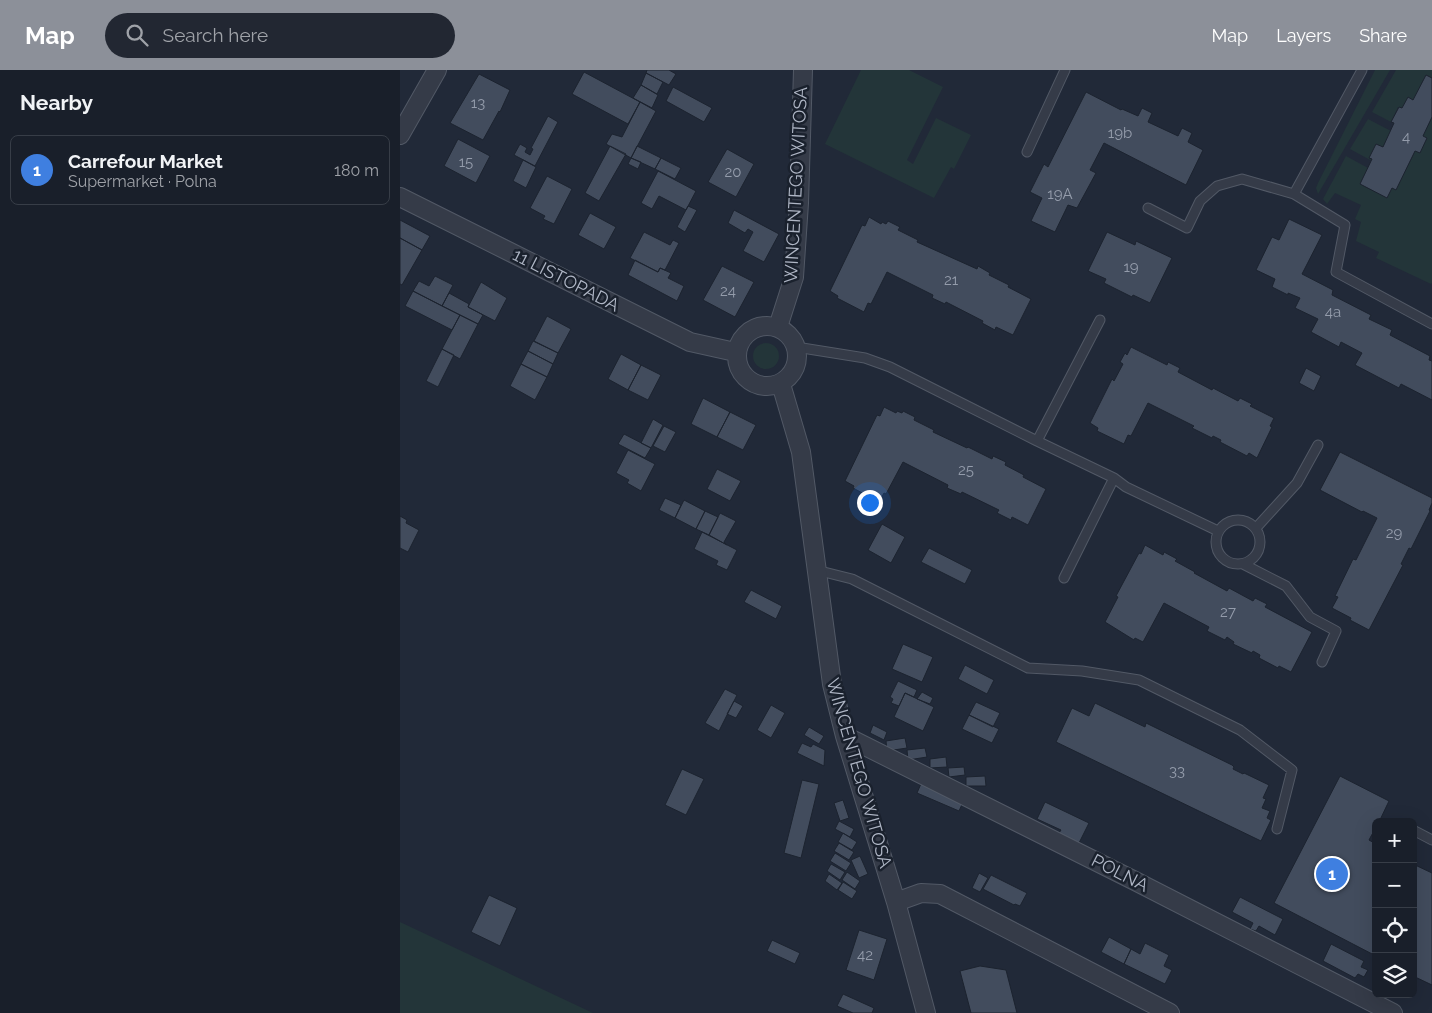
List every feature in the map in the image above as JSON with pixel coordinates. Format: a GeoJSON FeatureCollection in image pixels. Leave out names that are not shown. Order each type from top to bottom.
{"type":"FeatureCollection","features":[{"type":"Feature","properties":{"kind":"street"},"geometry":{"type":"LineString","coordinates":[[400,135],[437,70]]}},
{"type":"Feature","properties":{"kind":"street","name":"WINCENTEGO WITOSA"},"geometry":{"type":"LineString","coordinates":[[778,328],[794,277],[799,203],[803,70]]}},
{"type":"Feature","properties":{"kind":"street","name":"11 LISTOPADA"},"geometry":{"type":"LineString","coordinates":[[400,197],[690,342],[735,352]]}},
{"type":"Feature","properties":{"kind":"street"},"geometry":{"type":"LineString","coordinates":[[761,326],[778,328],[789,335],[796,347],[797,360],[793,373],[781,384],[766,387],[748,381],[737,366],[735,352],[746,333],[761,326]]}},
{"type":"Feature","properties":{"kind":"street","name":"WINCENTEGO WITOSA"},"geometry":{"type":"LineString","coordinates":[[781,384],[801,452],[832,684],[845,736],[896,902],[926,1013]]}},
{"type":"Feature","properties":{"kind":"street","name":"POLNA"},"geometry":{"type":"LineString","coordinates":[[845,736],[1126,876],[1393,1013]]}},
{"type":"Feature","properties":{"kind":"street"},"geometry":{"type":"LineString","coordinates":[[896,902],[921,893],[940,894],[1170,1013]]}},
{"type":"Feature","properties":{"kind":"lane"},"geometry":{"type":"LineString","coordinates":[[1027,152],[1065,70]]}},
{"type":"Feature","properties":{"kind":"lane"},"geometry":{"type":"LineString","coordinates":[[1294,194],[1362,70]]}},
{"type":"Feature","properties":{"kind":"lane"},"geometry":{"type":"LineString","coordinates":[[1148,208],[1186,228],[1200,201],[1217,186],[1242,178],[1294,194],[1345,225],[1336,272],[1432,324]]}},
{"type":"Feature","properties":{"kind":"lane"},"geometry":{"type":"LineString","coordinates":[[1037,441],[1100,320]]}},
{"type":"Feature","properties":{"kind":"lane"},"geometry":{"type":"LineString","coordinates":[[796,347],[865,358],[890,367],[1114,478],[1126,487],[1218,531]]}},
{"type":"Feature","properties":{"kind":"lane"},"geometry":{"type":"LineString","coordinates":[[1256,528],[1298,483],[1318,446]]}},
{"type":"Feature","properties":{"kind":"lane"},"geometry":{"type":"LineString","coordinates":[[1064,578],[1114,478]]}},
{"type":"Feature","properties":{"kind":"lane"},"geometry":{"type":"LineString","coordinates":[[1243,564],[1256,556],[1259,550],[1260,542],[1256,528],[1244,520],[1229,521],[1218,531],[1216,538],[1218,553],[1229,562],[1243,564],[1286,586],[1310,617],[1336,631],[1322,662]]}},
{"type":"Feature","properties":{"kind":"lane"},"geometry":{"type":"LineString","coordinates":[[816,570],[852,580],[1028,668],[1082,671],[1139,680],[1240,730],[1292,770],[1277,829]]}},
{"type":"Feature","properties":{"kind":"lane"},"geometry":{"type":"LineString","coordinates":[[1417,832],[1432,840]]}},
{"type":"Feature","properties":{"kind":"shaded area"},"geometry":{"type":"Polygon","coordinates":[[[861,70],[909,70],[943,87],[907,160],[913,164],[936,118],[971,135],[954,169],[951,167],[934,198],[825,144],[861,70]]]}},
{"type":"Feature","properties":{"kind":"shaded area"},"geometry":{"type":"Polygon","coordinates":[[[1375,70],[1390,70],[1318,194],[1316,188],[1318,183],[1375,70]]]}},
{"type":"Feature","properties":{"kind":"shaded area"},"geometry":{"type":"Polygon","coordinates":[[[1396,70],[1432,70],[1432,78],[1426,75],[1413,100],[1408,98],[1402,108],[1398,107],[1391,122],[1372,112],[1396,70]]]}},
{"type":"Feature","properties":{"kind":"shaded area"},"geometry":{"type":"Polygon","coordinates":[[[1432,117],[1431,284],[1376,258],[1379,252],[1356,241],[1361,222],[1355,219],[1361,205],[1335,193],[1327,204],[1323,199],[1346,156],[1368,168],[1360,184],[1387,198],[1392,188],[1396,190],[1432,117]]]}},
{"type":"Feature","properties":{"kind":"shaded area"},"geometry":{"type":"Polygon","coordinates":[[[1368,119],[1391,131],[1383,147],[1376,144],[1370,158],[1372,161],[1350,149],[1368,119]]]}},
{"type":"Feature","properties":{"kind":"shaded area"},"geometry":{"type":"Polygon","coordinates":[[[766,343],[775,347],[779,356],[775,365],[766,369],[757,365],[753,356],[757,347],[766,343]]]}},
{"type":"Feature","properties":{"kind":"shaded area"},"geometry":{"type":"Polygon","coordinates":[[[400,922],[593,1013],[400,1013],[400,922]]]}},
{"type":"Feature","properties":{"kind":"building"},"geometry":{"type":"Polygon","coordinates":[[[647,70],[669,70],[676,74],[669,85],[646,73],[647,70]]]}},
{"type":"Feature","properties":{"kind":"building"},"geometry":{"type":"Polygon","coordinates":[[[584,72],[640,102],[628,124],[572,94],[584,72]]]}},
{"type":"Feature","properties":{"kind":"building"},"geometry":{"type":"Polygon","coordinates":[[[646,73],[663,82],[657,94],[641,85],[646,73]]]}},
{"type":"Feature","properties":{"kind":"building"},"geometry":{"type":"Polygon","coordinates":[[[479,74],[510,90],[500,112],[483,140],[450,123],[479,74]]]}},
{"type":"Feature","properties":{"kind":"building"},"geometry":{"type":"Polygon","coordinates":[[[1426,75],[1432,78],[1432,117],[1423,136],[1427,138],[1420,153],[1415,151],[1396,190],[1392,188],[1387,198],[1360,184],[1372,159],[1369,158],[1376,144],[1383,147],[1394,123],[1391,122],[1399,107],[1402,108],[1408,97],[1413,100],[1426,75]]]}},
{"type":"Feature","properties":{"kind":"building"},"geometry":{"type":"Polygon","coordinates":[[[641,85],[658,95],[652,108],[633,98],[641,85]]]}},
{"type":"Feature","properties":{"kind":"building"},"geometry":{"type":"Polygon","coordinates":[[[673,87],[712,108],[704,122],[666,101],[673,87]]]}},
{"type":"Feature","properties":{"kind":"building"},"geometry":{"type":"Polygon","coordinates":[[[1086,92],[1121,110],[1138,116],[1142,108],[1152,113],[1148,122],[1178,136],[1182,128],[1192,133],[1188,142],[1203,150],[1186,185],[1104,143],[1090,170],[1096,173],[1077,208],[1068,205],[1055,232],[1031,221],[1042,198],[1030,192],[1044,164],[1048,167],[1086,92]]]}},
{"type":"Feature","properties":{"kind":"building"},"geometry":{"type":"Polygon","coordinates":[[[640,102],[656,111],[631,158],[606,144],[612,134],[622,137],[640,102]]]}},
{"type":"Feature","properties":{"kind":"building"},"geometry":{"type":"Polygon","coordinates":[[[548,116],[558,122],[535,166],[514,155],[520,144],[527,148],[525,152],[530,155],[533,149],[531,148],[548,116]]]}},
{"type":"Feature","properties":{"kind":"building"},"geometry":{"type":"Polygon","coordinates":[[[458,139],[490,156],[476,183],[444,166],[458,139]]]}},
{"type":"Feature","properties":{"kind":"building"},"geometry":{"type":"Polygon","coordinates":[[[610,146],[626,154],[599,201],[585,193],[610,146]]]}},
{"type":"Feature","properties":{"kind":"building"},"geometry":{"type":"Polygon","coordinates":[[[637,146],[661,158],[655,169],[631,158],[637,146]]]}},
{"type":"Feature","properties":{"kind":"building"},"geometry":{"type":"Polygon","coordinates":[[[727,149],[754,164],[736,197],[708,182],[727,149]]]}},
{"type":"Feature","properties":{"kind":"building"},"geometry":{"type":"Polygon","coordinates":[[[631,158],[641,162],[638,169],[628,164],[631,158]]]}},
{"type":"Feature","properties":{"kind":"building"},"geometry":{"type":"Polygon","coordinates":[[[661,158],[681,168],[675,179],[655,169],[661,158]]]}},
{"type":"Feature","properties":{"kind":"building"},"geometry":{"type":"Polygon","coordinates":[[[523,160],[536,167],[526,188],[513,181],[523,160]]]}},
{"type":"Feature","properties":{"kind":"building"},"geometry":{"type":"Polygon","coordinates":[[[658,171],[696,191],[686,210],[659,196],[652,209],[641,203],[658,171]]]}},
{"type":"Feature","properties":{"kind":"building"},"geometry":{"type":"Polygon","coordinates":[[[547,176],[572,189],[554,224],[543,219],[545,216],[530,208],[547,176]]]}},
{"type":"Feature","properties":{"kind":"building"},"geometry":{"type":"Polygon","coordinates":[[[688,206],[697,210],[685,232],[677,227],[688,206]]]}},
{"type":"Feature","properties":{"kind":"building"},"geometry":{"type":"Polygon","coordinates":[[[734,210],[779,234],[764,262],[743,251],[753,232],[748,229],[745,233],[728,223],[734,210]]]}},
{"type":"Feature","properties":{"kind":"building"},"geometry":{"type":"Polygon","coordinates":[[[590,213],[616,227],[604,249],[578,235],[590,213]]]}},
{"type":"Feature","properties":{"kind":"building"},"geometry":{"type":"Polygon","coordinates":[[[869,217],[881,224],[882,222],[886,224],[888,221],[900,227],[898,230],[918,240],[917,242],[977,269],[978,266],[990,273],[989,275],[1009,285],[1008,287],[1031,299],[1013,335],[996,327],[995,330],[982,323],[983,321],[946,302],[945,304],[932,298],[933,295],[887,272],[871,304],[868,303],[864,312],[837,298],[838,296],[830,291],[862,225],[865,226],[869,217]]]}},
{"type":"Feature","properties":{"kind":"building"},"geometry":{"type":"Polygon","coordinates":[[[1289,219],[1322,235],[1302,274],[1333,290],[1332,295],[1371,315],[1369,319],[1392,330],[1390,335],[1430,356],[1429,360],[1432,361],[1432,400],[1401,384],[1399,388],[1355,365],[1362,353],[1341,342],[1339,347],[1311,332],[1318,319],[1295,308],[1300,298],[1288,293],[1288,295],[1272,287],[1275,279],[1256,270],[1272,237],[1279,240],[1289,219]]]}},
{"type":"Feature","properties":{"kind":"building"},"geometry":{"type":"Polygon","coordinates":[[[400,220],[430,236],[422,250],[400,238],[400,220]]]}},
{"type":"Feature","properties":{"kind":"building"},"geometry":{"type":"Polygon","coordinates":[[[644,232],[670,245],[673,240],[679,243],[665,270],[660,268],[658,272],[630,258],[644,232]]]}},
{"type":"Feature","properties":{"kind":"building"},"geometry":{"type":"Polygon","coordinates":[[[1107,232],[1135,245],[1136,241],[1172,258],[1150,303],[1133,295],[1132,297],[1104,283],[1106,279],[1088,271],[1107,232]]]}},
{"type":"Feature","properties":{"kind":"building"},"geometry":{"type":"Polygon","coordinates":[[[400,238],[422,250],[402,285],[400,284],[400,238]]]}},
{"type":"Feature","properties":{"kind":"building"},"geometry":{"type":"Polygon","coordinates":[[[635,260],[658,272],[660,268],[671,273],[668,278],[684,286],[677,301],[628,275],[635,260]]]}},
{"type":"Feature","properties":{"kind":"building"},"geometry":{"type":"Polygon","coordinates":[[[722,266],[754,282],[735,317],[703,300],[722,266]]]}},
{"type":"Feature","properties":{"kind":"building"},"geometry":{"type":"Polygon","coordinates":[[[435,276],[453,285],[442,306],[413,291],[419,281],[429,286],[435,276]]]}},
{"type":"Feature","properties":{"kind":"building"},"geometry":{"type":"Polygon","coordinates":[[[481,282],[507,298],[495,321],[468,307],[481,282]]]}},
{"type":"Feature","properties":{"kind":"building"},"geometry":{"type":"Polygon","coordinates":[[[413,291],[460,315],[452,330],[405,306],[413,291]]]}},
{"type":"Feature","properties":{"kind":"building"},"geometry":{"type":"Polygon","coordinates":[[[449,293],[469,304],[468,307],[483,315],[478,324],[442,306],[449,293]]]}},
{"type":"Feature","properties":{"kind":"building"},"geometry":{"type":"Polygon","coordinates":[[[460,315],[478,324],[460,359],[442,349],[460,315]]]}},
{"type":"Feature","properties":{"kind":"building"},"geometry":{"type":"Polygon","coordinates":[[[547,316],[571,329],[558,353],[534,341],[547,316]]]}},
{"type":"Feature","properties":{"kind":"building"},"geometry":{"type":"Polygon","coordinates":[[[533,341],[558,353],[553,364],[528,351],[533,341]]]}},
{"type":"Feature","properties":{"kind":"building"},"geometry":{"type":"Polygon","coordinates":[[[1131,347],[1167,365],[1168,362],[1180,368],[1178,372],[1212,390],[1213,388],[1238,401],[1240,398],[1252,404],[1250,406],[1274,418],[1270,426],[1272,427],[1257,458],[1249,453],[1247,456],[1220,442],[1221,440],[1213,436],[1212,438],[1192,428],[1194,426],[1148,403],[1131,436],[1128,435],[1124,444],[1097,431],[1098,428],[1090,423],[1112,379],[1114,381],[1123,364],[1120,362],[1125,353],[1127,355],[1131,347]]]}},
{"type":"Feature","properties":{"kind":"building"},"geometry":{"type":"Polygon","coordinates":[[[442,349],[454,355],[438,387],[426,381],[442,349]]]}},
{"type":"Feature","properties":{"kind":"building"},"geometry":{"type":"Polygon","coordinates":[[[528,351],[553,364],[547,377],[521,364],[528,351]]]}},
{"type":"Feature","properties":{"kind":"building"},"geometry":{"type":"Polygon","coordinates":[[[621,354],[641,365],[628,390],[608,379],[621,354]]]}},
{"type":"Feature","properties":{"kind":"building"},"geometry":{"type":"Polygon","coordinates":[[[521,364],[547,377],[535,400],[510,386],[521,364]]]}},
{"type":"Feature","properties":{"kind":"building"},"geometry":{"type":"Polygon","coordinates":[[[641,365],[661,375],[648,400],[628,390],[641,365]]]}},
{"type":"Feature","properties":{"kind":"building"},"geometry":{"type":"Polygon","coordinates":[[[1306,368],[1321,376],[1314,391],[1299,383],[1306,368]]]}},
{"type":"Feature","properties":{"kind":"building"},"geometry":{"type":"Polygon","coordinates":[[[703,398],[730,412],[717,437],[691,424],[703,398]]]}},
{"type":"Feature","properties":{"kind":"building"},"geometry":{"type":"Polygon","coordinates":[[[884,407],[896,413],[897,411],[902,413],[903,411],[915,417],[914,420],[934,430],[933,432],[992,459],[993,456],[1006,462],[1005,465],[1046,489],[1028,525],[1012,517],[1011,520],[997,513],[999,510],[962,492],[961,494],[947,488],[948,485],[903,462],[886,494],[884,493],[879,502],[853,488],[854,486],[845,481],[877,415],[880,416],[884,407]]]}},
{"type":"Feature","properties":{"kind":"building"},"geometry":{"type":"Polygon","coordinates":[[[730,412],[756,425],[743,450],[717,437],[730,412]]]}},
{"type":"Feature","properties":{"kind":"building"},"geometry":{"type":"Polygon","coordinates":[[[653,419],[663,425],[651,448],[641,443],[653,419]]]}},
{"type":"Feature","properties":{"kind":"building"},"geometry":{"type":"Polygon","coordinates":[[[664,426],[676,432],[665,452],[653,446],[664,426]]]}},
{"type":"Feature","properties":{"kind":"building"},"geometry":{"type":"Polygon","coordinates":[[[624,434],[651,448],[645,458],[618,444],[624,434]]]}},
{"type":"Feature","properties":{"kind":"building"},"geometry":{"type":"Polygon","coordinates":[[[628,450],[655,464],[641,491],[627,483],[629,480],[616,473],[628,450]]]}},
{"type":"Feature","properties":{"kind":"building"},"geometry":{"type":"Polygon","coordinates":[[[1340,452],[1432,498],[1430,511],[1411,549],[1409,548],[1401,564],[1403,565],[1369,630],[1332,608],[1338,597],[1335,596],[1353,559],[1356,560],[1377,518],[1320,490],[1340,452]]]}},
{"type":"Feature","properties":{"kind":"building"},"geometry":{"type":"Polygon","coordinates":[[[717,469],[741,481],[730,501],[707,489],[717,469]]]}},
{"type":"Feature","properties":{"kind":"building"},"geometry":{"type":"Polygon","coordinates":[[[665,498],[681,505],[675,518],[659,510],[665,498]]]}},
{"type":"Feature","properties":{"kind":"building"},"geometry":{"type":"Polygon","coordinates":[[[684,500],[705,511],[696,529],[675,518],[684,500]]]}},
{"type":"Feature","properties":{"kind":"building"},"geometry":{"type":"Polygon","coordinates":[[[705,511],[718,517],[709,535],[696,529],[705,511]]]}},
{"type":"Feature","properties":{"kind":"building"},"geometry":{"type":"Polygon","coordinates":[[[720,513],[736,521],[724,542],[727,545],[709,535],[720,513]]]}},
{"type":"Feature","properties":{"kind":"building"},"geometry":{"type":"Polygon","coordinates":[[[400,516],[407,520],[406,523],[419,530],[408,552],[400,548],[400,516]]]}},
{"type":"Feature","properties":{"kind":"building"},"geometry":{"type":"Polygon","coordinates":[[[882,524],[905,537],[891,563],[868,550],[882,524]]]}},
{"type":"Feature","properties":{"kind":"building"},"geometry":{"type":"Polygon","coordinates":[[[702,532],[737,550],[727,570],[716,565],[718,561],[694,549],[702,532]]]}},
{"type":"Feature","properties":{"kind":"building"},"geometry":{"type":"Polygon","coordinates":[[[1145,545],[1163,555],[1164,552],[1177,559],[1175,561],[1227,591],[1229,588],[1253,601],[1255,598],[1267,604],[1265,607],[1312,632],[1291,672],[1279,666],[1278,668],[1259,658],[1260,655],[1253,651],[1252,653],[1233,644],[1234,642],[1227,637],[1225,640],[1207,631],[1209,627],[1164,603],[1143,642],[1135,638],[1134,640],[1105,622],[1118,597],[1116,596],[1145,545]]]}},
{"type":"Feature","properties":{"kind":"building"},"geometry":{"type":"Polygon","coordinates":[[[929,548],[972,570],[965,584],[921,562],[929,548]]]}},
{"type":"Feature","properties":{"kind":"building"},"geometry":{"type":"Polygon","coordinates":[[[751,590],[782,606],[776,619],[744,602],[751,590]]]}},
{"type":"Feature","properties":{"kind":"building"},"geometry":{"type":"Polygon","coordinates":[[[903,644],[933,657],[922,682],[892,669],[903,644]]]}},
{"type":"Feature","properties":{"kind":"building"},"geometry":{"type":"Polygon","coordinates":[[[965,665],[994,680],[987,694],[958,679],[965,665]]]}},
{"type":"Feature","properties":{"kind":"building"},"geometry":{"type":"Polygon","coordinates":[[[898,681],[917,690],[914,697],[905,693],[899,706],[891,703],[893,699],[890,697],[898,681]]]}},
{"type":"Feature","properties":{"kind":"building"},"geometry":{"type":"Polygon","coordinates":[[[725,689],[737,695],[719,731],[705,723],[725,689]]]}},
{"type":"Feature","properties":{"kind":"building"},"geometry":{"type":"Polygon","coordinates":[[[922,692],[933,698],[930,704],[917,699],[922,692]]]}},
{"type":"Feature","properties":{"kind":"building"},"geometry":{"type":"Polygon","coordinates":[[[905,693],[934,707],[923,731],[894,717],[905,693]]]}},
{"type":"Feature","properties":{"kind":"building"},"geometry":{"type":"Polygon","coordinates":[[[734,701],[743,706],[736,718],[727,714],[734,701]]]}},
{"type":"Feature","properties":{"kind":"building"},"geometry":{"type":"Polygon","coordinates":[[[976,702],[1000,713],[993,727],[969,715],[976,702]]]}},
{"type":"Feature","properties":{"kind":"building"},"geometry":{"type":"Polygon","coordinates":[[[1095,703],[1145,727],[1146,723],[1232,765],[1233,769],[1269,785],[1263,798],[1266,799],[1262,808],[1270,811],[1267,818],[1271,820],[1261,841],[1056,742],[1072,708],[1089,716],[1095,703]]]}},
{"type":"Feature","properties":{"kind":"building"},"geometry":{"type":"Polygon","coordinates":[[[771,705],[785,713],[771,738],[757,730],[771,705]]]}},
{"type":"Feature","properties":{"kind":"building"},"geometry":{"type":"Polygon","coordinates":[[[969,715],[999,729],[992,743],[962,729],[969,715]]]}},
{"type":"Feature","properties":{"kind":"building"},"geometry":{"type":"Polygon","coordinates":[[[873,725],[887,732],[884,740],[870,733],[873,725]]]}},
{"type":"Feature","properties":{"kind":"building"},"geometry":{"type":"Polygon","coordinates":[[[809,727],[824,736],[819,744],[804,735],[809,727]]]}},
{"type":"Feature","properties":{"kind":"building"},"geometry":{"type":"Polygon","coordinates":[[[905,738],[907,748],[887,751],[886,741],[905,738]]]}},
{"type":"Feature","properties":{"kind":"building"},"geometry":{"type":"Polygon","coordinates":[[[802,743],[811,747],[813,744],[825,750],[824,766],[797,753],[802,743]]]}},
{"type":"Feature","properties":{"kind":"building"},"geometry":{"type":"Polygon","coordinates":[[[925,748],[927,757],[908,760],[907,750],[925,748]]]}},
{"type":"Feature","properties":{"kind":"building"},"geometry":{"type":"Polygon","coordinates":[[[946,757],[947,767],[930,768],[930,759],[946,757]]]}},
{"type":"Feature","properties":{"kind":"building"},"geometry":{"type":"Polygon","coordinates":[[[964,767],[965,775],[949,777],[948,768],[964,767]]]}},
{"type":"Feature","properties":{"kind":"building"},"geometry":{"type":"Polygon","coordinates":[[[682,769],[704,779],[686,815],[665,805],[682,769]]]}},
{"type":"Feature","properties":{"kind":"building"},"geometry":{"type":"Polygon","coordinates":[[[985,776],[986,786],[966,786],[966,777],[985,776]]]}},
{"type":"Feature","properties":{"kind":"building"},"geometry":{"type":"Polygon","coordinates":[[[1340,776],[1389,801],[1381,818],[1372,818],[1372,834],[1369,840],[1372,842],[1372,954],[1274,903],[1340,776]]]}},
{"type":"Feature","properties":{"kind":"building"},"geometry":{"type":"Polygon","coordinates":[[[923,779],[965,798],[959,811],[917,793],[923,779]]]}},
{"type":"Feature","properties":{"kind":"building"},"geometry":{"type":"Polygon","coordinates":[[[802,780],[819,784],[801,858],[784,853],[802,780]]]}},
{"type":"Feature","properties":{"kind":"building"},"geometry":{"type":"Polygon","coordinates":[[[843,800],[849,818],[840,821],[834,803],[843,800]]]}},
{"type":"Feature","properties":{"kind":"building"},"geometry":{"type":"Polygon","coordinates":[[[1045,802],[1089,823],[1079,843],[1059,833],[1061,830],[1037,819],[1045,802]]]}},
{"type":"Feature","properties":{"kind":"building"},"geometry":{"type":"Polygon","coordinates":[[[839,821],[854,829],[850,837],[835,829],[839,821]]]}},
{"type":"Feature","properties":{"kind":"building"},"geometry":{"type":"Polygon","coordinates":[[[843,833],[857,842],[852,850],[838,842],[843,833]]]}},
{"type":"Feature","properties":{"kind":"building"},"geometry":{"type":"Polygon","coordinates":[[[839,843],[854,852],[849,860],[834,851],[839,843]]]}},
{"type":"Feature","properties":{"kind":"building"},"geometry":{"type":"Polygon","coordinates":[[[835,853],[851,863],[846,871],[830,861],[835,853]]]}},
{"type":"Feature","properties":{"kind":"building"},"geometry":{"type":"Polygon","coordinates":[[[860,856],[868,874],[859,878],[851,860],[860,856]]]}},
{"type":"Feature","properties":{"kind":"building"},"geometry":{"type":"Polygon","coordinates":[[[831,864],[845,872],[840,880],[827,871],[831,864]]]}},
{"type":"Feature","properties":{"kind":"building"},"geometry":{"type":"Polygon","coordinates":[[[1417,866],[1432,873],[1432,985],[1417,978],[1417,866]]]}},
{"type":"Feature","properties":{"kind":"building"},"geometry":{"type":"Polygon","coordinates":[[[847,872],[860,881],[855,889],[842,880],[847,872]]]}},
{"type":"Feature","properties":{"kind":"building"},"geometry":{"type":"Polygon","coordinates":[[[979,873],[988,878],[980,892],[972,888],[979,873]]]}},
{"type":"Feature","properties":{"kind":"building"},"geometry":{"type":"Polygon","coordinates":[[[829,874],[842,883],[837,890],[825,881],[829,874]]]}},
{"type":"Feature","properties":{"kind":"building"},"geometry":{"type":"Polygon","coordinates":[[[991,875],[1027,893],[1020,906],[1014,905],[983,889],[991,875]]]}},
{"type":"Feature","properties":{"kind":"building"},"geometry":{"type":"Polygon","coordinates":[[[843,882],[857,891],[852,899],[838,890],[843,882]]]}},
{"type":"Feature","properties":{"kind":"building"},"geometry":{"type":"Polygon","coordinates":[[[489,895],[517,908],[500,946],[471,932],[489,895]]]}},
{"type":"Feature","properties":{"kind":"building"},"geometry":{"type":"Polygon","coordinates":[[[1240,897],[1283,919],[1275,935],[1259,926],[1256,931],[1250,929],[1253,923],[1232,912],[1240,897]]]}},
{"type":"Feature","properties":{"kind":"building"},"geometry":{"type":"Polygon","coordinates":[[[859,930],[887,939],[874,980],[846,970],[859,930]]]}},
{"type":"Feature","properties":{"kind":"building"},"geometry":{"type":"Polygon","coordinates":[[[1109,937],[1131,949],[1124,964],[1101,952],[1109,937]]]}},
{"type":"Feature","properties":{"kind":"building"},"geometry":{"type":"Polygon","coordinates":[[[772,940],[800,953],[795,964],[767,951],[772,940]]]}},
{"type":"Feature","properties":{"kind":"building"},"geometry":{"type":"Polygon","coordinates":[[[1145,943],[1169,955],[1164,966],[1172,970],[1165,984],[1124,964],[1131,949],[1140,954],[1145,943]]]}},
{"type":"Feature","properties":{"kind":"building"},"geometry":{"type":"Polygon","coordinates":[[[1331,944],[1364,961],[1361,967],[1368,970],[1364,977],[1358,974],[1355,978],[1323,961],[1331,944]]]}},
{"type":"Feature","properties":{"kind":"building"},"geometry":{"type":"Polygon","coordinates":[[[980,966],[1006,970],[1017,1013],[971,1013],[960,971],[980,966]]]}},
{"type":"Feature","properties":{"kind":"building"},"geometry":{"type":"Polygon","coordinates":[[[843,994],[874,1008],[872,1013],[853,1013],[837,1006],[843,994]]]}},
{"type":"Feature","properties":{"kind":"place","name":"Carrefour Market"},"geometry":{"type":"Point","coordinates":[1332,874]}}]}
